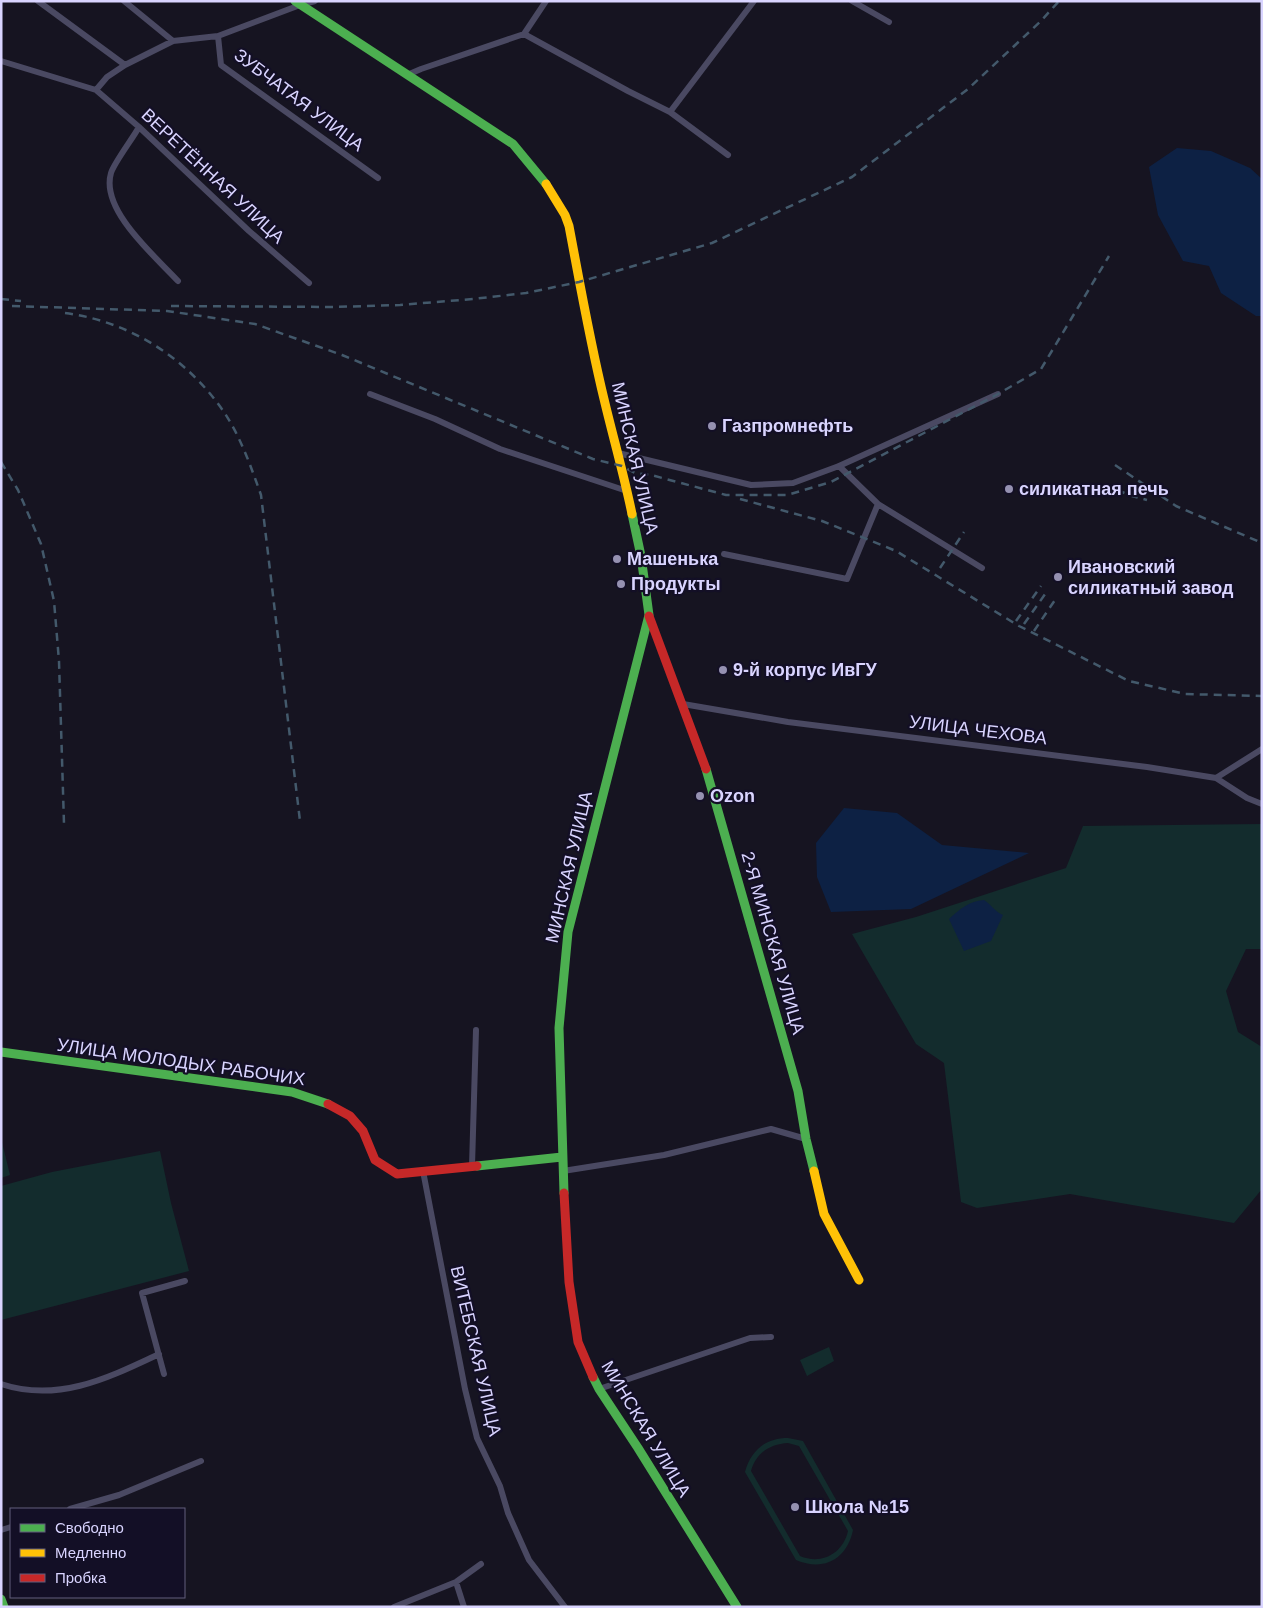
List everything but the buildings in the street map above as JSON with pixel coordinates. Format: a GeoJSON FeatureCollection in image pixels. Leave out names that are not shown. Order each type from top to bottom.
{"type":"FeatureCollection","features":[{"type":"Feature","properties":{"kind":"main road","name":"МИНСКАЯ УЛИЦА"},"geometry":{"type":"LineString","coordinates":[[297,3],[406,76],[513,144],[543,180],[565,215],[604,399],[644,570],[649,615],[568,932],[559,1028],[562,1157],[569,1282],[578,1342],[598,1389],[638,1448],[737,1607]]}},
{"type":"Feature","properties":{"kind":"main road","name":"2-Я МИНСКАЯ УЛИЦА"},"geometry":{"type":"LineString","coordinates":[[649,615],[700,750],[727,838],[798,1091],[806,1139],[824,1214],[859,1280]]}},
{"type":"Feature","properties":{"kind":"main road","name":"УЛИЦА МОЛОДЫХ РАБОЧИХ"},"geometry":{"type":"LineString","coordinates":[[1,1052],[292,1092],[327,1102],[350,1116],[363,1131],[375,1160],[397,1174],[562,1157]]}},
{"type":"Feature","properties":{"kind":"main road"},"geometry":{"type":"LineString","coordinates":[[1,1598],[4,1607]]}},
{"type":"Feature","properties":{"kind":"street"},"geometry":{"type":"LineString","coordinates":[[38,1],[125,66]]}},
{"type":"Feature","properties":{"kind":"street"},"geometry":{"type":"LineString","coordinates":[[124,1],[173,41]]}},
{"type":"Feature","properties":{"kind":"street"},"geometry":{"type":"LineString","coordinates":[[1,61],[96,90],[107,77],[173,41],[218,36],[297,3],[315,1]]}},
{"type":"Feature","properties":{"kind":"street"},"geometry":{"type":"LineString","coordinates":[[406,76],[421,69],[524,34],[546,1]]}},
{"type":"Feature","properties":{"kind":"street"},"geometry":{"type":"LineString","coordinates":[[670,112],[754,1]]}},
{"type":"Feature","properties":{"kind":"street"},"geometry":{"type":"LineString","coordinates":[[852,1],[889,22]]}},
{"type":"Feature","properties":{"kind":"street"},"geometry":{"type":"LineString","coordinates":[[524,34],[670,112],[728,155]]}},
{"type":"Feature","properties":{"kind":"street","name":"ЗУБЧАТАЯ УЛИЦА"},"geometry":{"type":"LineString","coordinates":[[218,36],[221,65],[378,178]]}},
{"type":"Feature","properties":{"kind":"street","name":"ВЕРЕТЁННАЯ УЛИЦА"},"geometry":{"type":"LineString","coordinates":[[96,90],[139,127],[249,231],[309,283]]}},
{"type":"Feature","properties":{"kind":"street"},"geometry":{"type":"LineString","coordinates":[[139,127],[111,172],[110,194],[127,226],[178,281]]}},
{"type":"Feature","properties":{"kind":"street"},"geometry":{"type":"LineString","coordinates":[[370,394],[435,419],[500,449],[627,491]]}},
{"type":"Feature","properties":{"kind":"street"},"geometry":{"type":"LineString","coordinates":[[618,453],[751,485],[793,483],[839,466],[998,394]]}},
{"type":"Feature","properties":{"kind":"street"},"geometry":{"type":"LineString","coordinates":[[839,466],[878,504],[982,568]]}},
{"type":"Feature","properties":{"kind":"street"},"geometry":{"type":"LineString","coordinates":[[724,554],[847,579],[878,504]]}},
{"type":"Feature","properties":{"kind":"street","name":"УЛИЦА ЧЕХОВА"},"geometry":{"type":"LineString","coordinates":[[682,704],[788,722],[1147,767],[1216,778]]}},
{"type":"Feature","properties":{"kind":"street"},"geometry":{"type":"LineString","coordinates":[[1262,749],[1216,778],[1247,798],[1262,804]]}},
{"type":"Feature","properties":{"kind":"street"},"geometry":{"type":"LineString","coordinates":[[472,1166],[476,1030]]}},
{"type":"Feature","properties":{"kind":"street"},"geometry":{"type":"LineString","coordinates":[[563,1170],[664,1155],[771,1129],[806,1139]]}},
{"type":"Feature","properties":{"kind":"street","name":"ВИТЕБСКАЯ УЛИЦА"},"geometry":{"type":"LineString","coordinates":[[423,1171],[465,1389],[477,1438],[500,1486],[508,1513],[529,1560],[565,1607]]}},
{"type":"Feature","properties":{"kind":"street"},"geometry":{"type":"LineString","coordinates":[[164,1374],[142,1293],[185,1281]]}},
{"type":"Feature","properties":{"kind":"street"},"geometry":{"type":"LineString","coordinates":[[598,1389],[750,1338],[771,1338]]}},
{"type":"Feature","properties":{"kind":"street"},"geometry":{"type":"LineString","coordinates":[[1,1384],[38,1391],[61,1391],[111,1377],[159,1354]]}},
{"type":"Feature","properties":{"kind":"street"},"geometry":{"type":"LineString","coordinates":[[73,1508],[119,1494],[201,1461]]}},
{"type":"Feature","properties":{"kind":"street"},"geometry":{"type":"LineString","coordinates":[[394,1607],[456,1582],[481,1564]]}},
{"type":"Feature","properties":{"kind":"street"},"geometry":{"type":"LineString","coordinates":[[456,1582],[464,1607]]}},
{"type":"Feature","properties":{"kind":"green space"},"geometry":{"type":"Polygon","coordinates":[[[1262,824],[1262,949],[1246,949],[1226,991],[1238,1032],[1262,1047],[1262,1189],[1234,1223],[1070,1194],[977,1208],[961,1202],[944,1063],[916,1044],[852,934],[916,917],[1066,868],[1083,826],[1262,824]]]}},
{"type":"Feature","properties":{"kind":"green space"},"geometry":{"type":"Polygon","coordinates":[[[1,1138],[10,1175],[1,1178],[1,1138]]]}},
{"type":"Feature","properties":{"kind":"green space"},"geometry":{"type":"Polygon","coordinates":[[[160,1151],[171,1203],[189,1271],[1,1320],[1,1186],[52,1172],[160,1151]]]}},
{"type":"Feature","properties":{"kind":"green space"},"geometry":{"type":"Polygon","coordinates":[[[829,1347],[834,1361],[807,1376],[800,1360],[829,1347]]]}},
{"type":"Feature","properties":{"kind":"green space"},"geometry":{"type":"Polygon","coordinates":[[[788,1438],[803,1441],[853,1530],[846,1549],[833,1560],[816,1564],[796,1560],[745,1472],[751,1457],[760,1447],[773,1440],[788,1438]],[[788,1443],[775,1445],[760,1454],[751,1471],[800,1556],[816,1559],[823,1558],[830,1556],[841,1546],[848,1531],[799,1446],[788,1443]]]}},
{"type":"Feature","properties":{"kind":"water"},"geometry":{"type":"Polygon","coordinates":[[[1177,148],[1211,151],[1250,168],[1262,179],[1262,316],[1256,316],[1221,293],[1209,266],[1183,261],[1158,215],[1149,167],[1177,148]]]}},
{"type":"Feature","properties":{"kind":"water"},"geometry":{"type":"Polygon","coordinates":[[[844,808],[897,813],[942,845],[1029,853],[911,909],[831,912],[817,877],[816,843],[844,808]]]}},
{"type":"Feature","properties":{"kind":"water"},"geometry":{"type":"Polygon","coordinates":[[[984,900],[1003,915],[991,941],[964,951],[949,919],[969,904],[984,900]]]}},
{"type":"Feature","properties":{"kind":"railway"},"geometry":{"type":"LineString","coordinates":[[171,306],[334,307],[400,305],[526,293],[579,282],[712,243],[852,177],[968,89],[1041,21],[1059,1]]}},
{"type":"Feature","properties":{"kind":"railway"},"geometry":{"type":"LineString","coordinates":[[12,306],[167,311],[255,324],[342,355],[593,459],[622,466],[635,473],[651,475],[726,495],[787,495],[831,482],[998,394],[1041,369],[1109,256]]}},
{"type":"Feature","properties":{"kind":"railway"},"geometry":{"type":"LineString","coordinates":[[1,299],[21,301]]}},
{"type":"Feature","properties":{"kind":"railway"},"geometry":{"type":"LineString","coordinates":[[65,313],[88,317],[131,332],[170,356],[204,387],[226,415],[238,437],[261,495],[300,821]]}},
{"type":"Feature","properties":{"kind":"railway"},"geometry":{"type":"LineString","coordinates":[[1,462],[18,490],[41,544],[54,601],[59,661],[64,824]]}},
{"type":"Feature","properties":{"kind":"railway"},"geometry":{"type":"LineString","coordinates":[[1115,465],[1176,506],[1262,543]]}},
{"type":"Feature","properties":{"kind":"railway"},"geometry":{"type":"LineString","coordinates":[[1117,490],[1147,500]]}},
{"type":"Feature","properties":{"kind":"railway"},"geometry":{"type":"LineString","coordinates":[[740,499],[822,521],[896,551],[1019,626],[1129,681],[1185,694],[1262,696]]}},
{"type":"Feature","properties":{"kind":"railway"},"geometry":{"type":"LineString","coordinates":[[940,568],[964,532]]}},
{"type":"Feature","properties":{"kind":"railway"},"geometry":{"type":"LineString","coordinates":[[1016,621],[1041,586]]}},
{"type":"Feature","properties":{"kind":"railway"},"geometry":{"type":"LineString","coordinates":[[1024,624],[1048,590]]}},
{"type":"Feature","properties":{"kind":"railway"},"geometry":{"type":"LineString","coordinates":[[1034,631],[1057,597]]}},
{"type":"Feature","properties":{"kind":"traffic: fast"},"geometry":{"type":"LineString","coordinates":[[295,1],[513,144],[546,184]]}},
{"type":"Feature","properties":{"kind":"traffic: fast"},"geometry":{"type":"LineString","coordinates":[[564,1193],[559,1028],[568,932],[649,615],[641,556],[632,514]]}},
{"type":"Feature","properties":{"kind":"traffic: fast"},"geometry":{"type":"LineString","coordinates":[[706,769],[798,1091],[806,1139],[814,1171]]}},
{"type":"Feature","properties":{"kind":"traffic: fast"},"geometry":{"type":"LineString","coordinates":[[1,1052],[292,1092],[328,1104]]}},
{"type":"Feature","properties":{"kind":"traffic: fast"},"geometry":{"type":"LineString","coordinates":[[477,1166],[562,1157]]}},
{"type":"Feature","properties":{"kind":"traffic: fast"},"geometry":{"type":"LineString","coordinates":[[593,1377],[737,1607]]}},
{"type":"Feature","properties":{"kind":"traffic: fast"},"geometry":{"type":"LineString","coordinates":[[1,1599],[4,1607]]}},
{"type":"Feature","properties":{"kind":"traffic: slow"},"geometry":{"type":"LineString","coordinates":[[546,184],[565,215],[569,226],[594,356],[632,514]]}},
{"type":"Feature","properties":{"kind":"traffic: slow"},"geometry":{"type":"LineString","coordinates":[[814,1171],[824,1214],[859,1280]]}},
{"type":"Feature","properties":{"kind":"traffic: jam"},"geometry":{"type":"LineString","coordinates":[[649,616],[706,769]]}},
{"type":"Feature","properties":{"kind":"traffic: jam"},"geometry":{"type":"LineString","coordinates":[[328,1104],[350,1116],[363,1131],[375,1160],[397,1174],[477,1166]]}},
{"type":"Feature","properties":{"kind":"traffic: jam"},"geometry":{"type":"LineString","coordinates":[[564,1193],[569,1282],[578,1342],[593,1377]]}},
{"type":"Feature","properties":{"kind":"place","name":"Газпромнефть"},"geometry":{"type":"Point","coordinates":[712,426]}},
{"type":"Feature","properties":{"kind":"place","name":"силикатная печь"},"geometry":{"type":"Point","coordinates":[1009,489]}},
{"type":"Feature","properties":{"kind":"place","name":"Машенька"},"geometry":{"type":"Point","coordinates":[617,559]}},
{"type":"Feature","properties":{"kind":"place","name":"Ивановский силикатный завод"},"geometry":{"type":"Point","coordinates":[1058,577]}},
{"type":"Feature","properties":{"kind":"place","name":"Продукты"},"geometry":{"type":"Point","coordinates":[621,584]}},
{"type":"Feature","properties":{"kind":"place","name":"9-й корпус ИвГУ"},"geometry":{"type":"Point","coordinates":[723,670]}},
{"type":"Feature","properties":{"kind":"place","name":"Ozon"},"geometry":{"type":"Point","coordinates":[700,796]}},
{"type":"Feature","properties":{"kind":"place","name":"Школа №15"},"geometry":{"type":"Point","coordinates":[795,1507]}}]}
